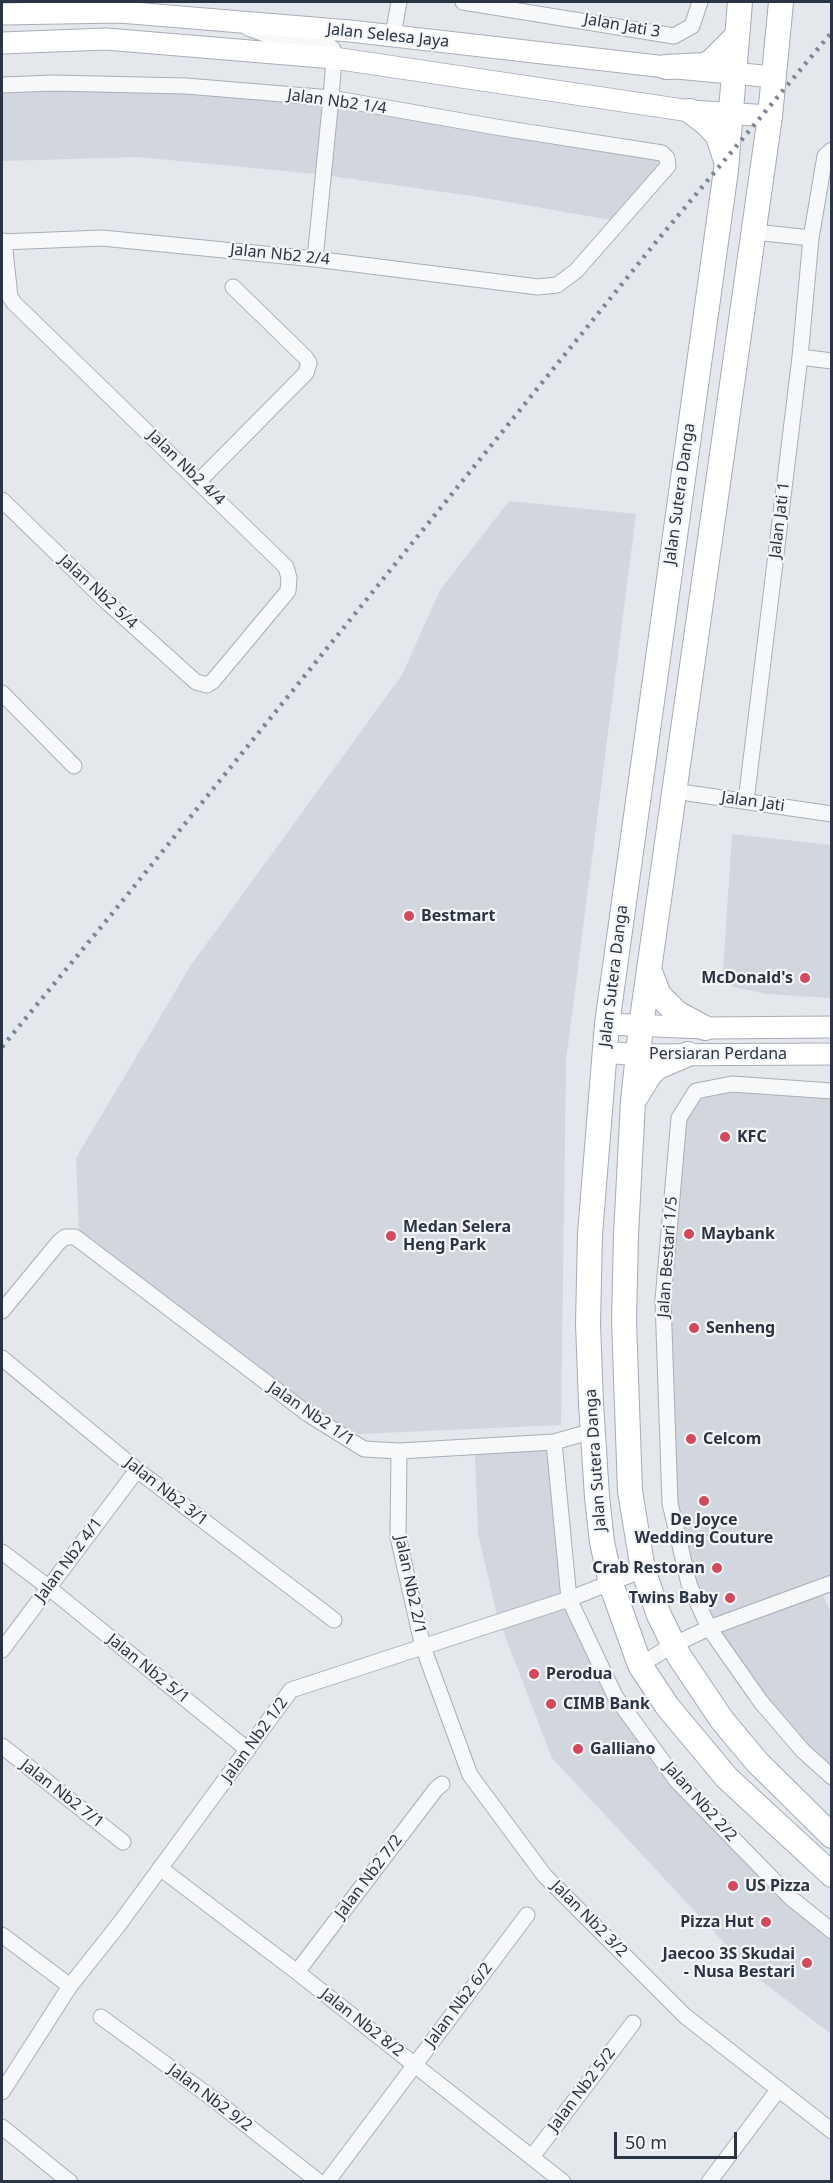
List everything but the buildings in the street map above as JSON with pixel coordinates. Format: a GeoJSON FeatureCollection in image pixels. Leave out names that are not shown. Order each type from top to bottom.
{"type":"FeatureCollection","features":[{"type":"Feature","properties":{"kind":"main road","name":"Jalan Sutera Danga"},"geometry":{"type":"LineString","coordinates":[[740,2],[727,164],[604,1052],[590,1234],[588,1324],[593,1431],[602,1542],[611,1584],[640,1665],[667,1706],[727,1778],[831,1875]]}},
{"type":"Feature","properties":{"kind":"main road","name":"Jalan Sutera Danga"},"geometry":{"type":"LineString","coordinates":[[781,2],[770,116],[649,969],[633,1101],[624,1322],[630,1491],[643,1570],[659,1615],[679,1656],[729,1728],[757,1762],[831,1836]]}},
{"type":"Feature","properties":{"kind":"main road","name":"Jalan Selesa Jaya"},"geometry":{"type":"LineString","coordinates":[[2,14],[120,12],[393,35],[733,75],[774,77]]}},
{"type":"Feature","properties":{"kind":"main road"},"geometry":{"type":"LineString","coordinates":[[666,67],[704,65],[711,62],[736,37]]}},
{"type":"Feature","properties":{"kind":"main road","name":"Jalan Selesa Jaya"},"geometry":{"type":"LineString","coordinates":[[2,43],[106,39],[334,58],[690,111],[770,116]]}},
{"type":"Feature","properties":{"kind":"main road"},"geometry":{"type":"LineString","coordinates":[[690,111],[718,136],[727,164]]}},
{"type":"Feature","properties":{"kind":"main road"},"geometry":{"type":"LineString","coordinates":[[649,969],[659,995],[677,1013],[705,1028]]}},
{"type":"Feature","properties":{"kind":"main road","name":"Persiaran Perdana"},"geometry":{"type":"LineString","coordinates":[[607,1024],[705,1028],[831,1028]]}},
{"type":"Feature","properties":{"kind":"main road","name":"Persiaran Perdana"},"geometry":{"type":"LineString","coordinates":[[604,1052],[831,1054]]}},
{"type":"Feature","properties":{"kind":"main road"},"geometry":{"type":"LineString","coordinates":[[633,1101],[650,1074],[658,1067],[688,1054]]}},
{"type":"Feature","properties":{"kind":"street"},"geometry":{"type":"LineString","coordinates":[[393,35],[399,2]]}},
{"type":"Feature","properties":{"kind":"street","name":"Jalan Jati 3"},"geometry":{"type":"LineString","coordinates":[[463,2],[544,8],[674,36],[692,26],[700,2]]}},
{"type":"Feature","properties":{"kind":"street"},"geometry":{"type":"LineString","coordinates":[[231,22],[270,36],[327,44],[333,49],[331,98],[315,259]]}},
{"type":"Feature","properties":{"kind":"street","name":"Jalan Nb2 1/4"},"geometry":{"type":"LineString","coordinates":[[2,85],[53,83],[186,86],[331,98],[496,128],[662,153],[668,158],[668,166],[576,271],[557,285]]}},
{"type":"Feature","properties":{"kind":"street","name":"Jalan Jati 1"},"geometry":{"type":"LineString","coordinates":[[746,801],[800,357],[811,238],[825,156],[831,150]]}},
{"type":"Feature","properties":{"kind":"street"},"geometry":{"type":"LineString","coordinates":[[754,232],[811,238]]}},
{"type":"Feature","properties":{"kind":"street","name":"Jalan Nb2 2/4"},"geometry":{"type":"LineString","coordinates":[[3,242],[102,238],[315,259],[538,287],[557,285]]}},
{"type":"Feature","properties":{"kind":"street","name":"Jalan Nb2 4/4"},"geometry":{"type":"LineString","coordinates":[[3,242],[10,297],[14,303],[286,567],[290,579],[288,591],[213,681],[207,685],[196,682]]}},
{"type":"Feature","properties":{"kind":"street"},"geometry":{"type":"LineString","coordinates":[[199,481],[306,373],[309,363],[233,287]]}},
{"type":"Feature","properties":{"kind":"street"},"geometry":{"type":"LineString","coordinates":[[800,357],[831,361]]}},
{"type":"Feature","properties":{"kind":"street","name":"Jalan Nb2 5/4"},"geometry":{"type":"LineString","coordinates":[[2,500],[107,602],[196,682]]}},
{"type":"Feature","properties":{"kind":"street"},"geometry":{"type":"LineString","coordinates":[[2,693],[74,766]]}},
{"type":"Feature","properties":{"kind":"street","name":"Jalan Jati"},"geometry":{"type":"LineString","coordinates":[[674,790],[831,814]]}},
{"type":"Feature","properties":{"kind":"street","name":"Jalan Bestari 1/5"},"geometry":{"type":"LineString","coordinates":[[831,1092],[732,1084],[696,1091],[679,1118],[663,1300],[670,1503],[689,1584],[709,1628],[761,1702],[803,1751],[831,1777]]}},
{"type":"Feature","properties":{"kind":"street","name":"Jalan Nb2 1/1"},"geometry":{"type":"LineString","coordinates":[[2,1311],[58,1242],[65,1237],[75,1237],[308,1414],[364,1449],[399,1451],[554,1442],[593,1431]]}},
{"type":"Feature","properties":{"kind":"street","name":"Jalan Nb2 3/1"},"geometry":{"type":"LineString","coordinates":[[2,1358],[137,1470],[334,1620]]}},
{"type":"Feature","properties":{"kind":"street","name":"Jalan Nb2 2/2"},"geometry":{"type":"LineString","coordinates":[[554,1442],[569,1599],[615,1696],[677,1781],[791,1898],[831,1931]]}},
{"type":"Feature","properties":{"kind":"street","name":"Jalan Nb2 2/1"},"geometry":{"type":"LineString","coordinates":[[399,1451],[398,1536],[423,1647]]}},
{"type":"Feature","properties":{"kind":"street","name":"Jalan Nb2 4/1"},"geometry":{"type":"LineString","coordinates":[[2,1650],[137,1470]]}},
{"type":"Feature","properties":{"kind":"street","name":"Jalan Nb2 5/1"},"geometry":{"type":"LineString","coordinates":[[2,1552],[248,1750]]}},
{"type":"Feature","properties":{"kind":"street","name":"Jalan Nb2 1/2"},"geometry":{"type":"LineString","coordinates":[[2,2092],[70,1986],[291,1690],[569,1599],[643,1570]]}},
{"type":"Feature","properties":{"kind":"street"},"geometry":{"type":"LineString","coordinates":[[640,1665],[709,1628],[827,1585]]}},
{"type":"Feature","properties":{"kind":"street","name":"Jalan Nb2 3/2"},"geometry":{"type":"LineString","coordinates":[[423,1647],[470,1775],[544,1875],[685,2016],[831,2131]]}},
{"type":"Feature","properties":{"kind":"street","name":"Jalan Nb2 7/1"},"geometry":{"type":"LineString","coordinates":[[2,1746],[123,1842]]}},
{"type":"Feature","properties":{"kind":"street","name":"Jalan Nb2 7/2"},"geometry":{"type":"LineString","coordinates":[[297,1972],[442,1784]]}},
{"type":"Feature","properties":{"kind":"street","name":"Jalan Nb2 8/2"},"geometry":{"type":"LineString","coordinates":[[160,1868],[297,1972],[563,2181]]}},
{"type":"Feature","properties":{"kind":"street","name":"Jalan Nb2 6/2"},"geometry":{"type":"LineString","coordinates":[[327,2181],[527,1915]]}},
{"type":"Feature","properties":{"kind":"street"},"geometry":{"type":"LineString","coordinates":[[2,1935],[70,1986]]}},
{"type":"Feature","properties":{"kind":"street","name":"Jalan Nb2 9/2"},"geometry":{"type":"LineString","coordinates":[[101,2017],[212,2098],[318,2181]]}},
{"type":"Feature","properties":{"kind":"street","name":"Jalan Nb2 5/2"},"geometry":{"type":"LineString","coordinates":[[532,2157],[633,2023]]}},
{"type":"Feature","properties":{"kind":"street"},"geometry":{"type":"LineString","coordinates":[[709,2181],[778,2090]]}},
{"type":"Feature","properties":{"kind":"street"},"geometry":{"type":"LineString","coordinates":[[2,2127],[70,2181]]}},
{"type":"Feature","properties":{"kind":"shaded area"},"geometry":{"type":"Polygon","coordinates":[[[58,89],[188,92],[338,106],[662,159],[661,165],[611,220],[479,197],[316,174],[138,157],[2,161],[2,91],[58,89]]]}},
{"type":"Feature","properties":{"kind":"shaded area"},"geometry":{"type":"Polygon","coordinates":[[[509,501],[636,514],[566,1061],[561,1425],[358,1434],[299,1402],[79,1231],[76,1158],[191,965],[402,675],[440,590],[509,501]]]}},
{"type":"Feature","properties":{"kind":"shaded area"},"geometry":{"type":"Polygon","coordinates":[[[732,834],[831,845],[830,998],[767,994],[733,987],[726,982],[723,973],[732,834]]]}},
{"type":"Feature","properties":{"kind":"shaded area"},"geometry":{"type":"Polygon","coordinates":[[[732,1090],[831,1098],[832,1576],[817,1583],[831,1613],[831,1768],[801,1740],[765,1697],[718,1630],[695,1583],[676,1501],[669,1305],[685,1121],[699,1097],[732,1090]]]}},
{"type":"Feature","properties":{"kind":"shaded area"},"geometry":{"type":"Polygon","coordinates":[[[549,1449],[562,1595],[611,1702],[831,1938],[831,2034],[755,1976],[552,1758],[497,1615],[478,1534],[475,1452],[549,1449]]]}},
{"type":"Feature","properties":{"kind":"railway"},"geometry":{"type":"LineString","coordinates":[[2,1047],[656,242],[832,32]]}},
{"type":"Feature","properties":{"kind":"place","name":"Bestmart"},"geometry":{"type":"Point","coordinates":[409,916]}},
{"type":"Feature","properties":{"kind":"place","name":"McDonald's"},"geometry":{"type":"Point","coordinates":[805,978]}},
{"type":"Feature","properties":{"kind":"place","name":"KFC"},"geometry":{"type":"Point","coordinates":[725,1137]}},
{"type":"Feature","properties":{"kind":"place","name":"Maybank"},"geometry":{"type":"Point","coordinates":[689,1234]}},
{"type":"Feature","properties":{"kind":"place","name":"Medan Selera Heng Park"},"geometry":{"type":"Point","coordinates":[391,1236]}},
{"type":"Feature","properties":{"kind":"place","name":"Senheng"},"geometry":{"type":"Point","coordinates":[694,1328]}},
{"type":"Feature","properties":{"kind":"place","name":"Celcom"},"geometry":{"type":"Point","coordinates":[691,1439]}},
{"type":"Feature","properties":{"kind":"place","name":"De Joyce Wedding Couture"},"geometry":{"type":"Point","coordinates":[704,1501]}},
{"type":"Feature","properties":{"kind":"place","name":"Crab Restoran"},"geometry":{"type":"Point","coordinates":[717,1568]}},
{"type":"Feature","properties":{"kind":"place","name":"Twins Baby"},"geometry":{"type":"Point","coordinates":[730,1598]}},
{"type":"Feature","properties":{"kind":"place","name":"Perodua"},"geometry":{"type":"Point","coordinates":[534,1674]}},
{"type":"Feature","properties":{"kind":"place","name":"CIMB Bank"},"geometry":{"type":"Point","coordinates":[551,1704]}},
{"type":"Feature","properties":{"kind":"place","name":"Galliano"},"geometry":{"type":"Point","coordinates":[578,1749]}},
{"type":"Feature","properties":{"kind":"place","name":"US Pizza"},"geometry":{"type":"Point","coordinates":[733,1886]}},
{"type":"Feature","properties":{"kind":"place","name":"Pizza Hut"},"geometry":{"type":"Point","coordinates":[766,1922]}},
{"type":"Feature","properties":{"kind":"place","name":"Jaecoo 3S Skudai - Nusa Bestari"},"geometry":{"type":"Point","coordinates":[807,1963]}}]}
